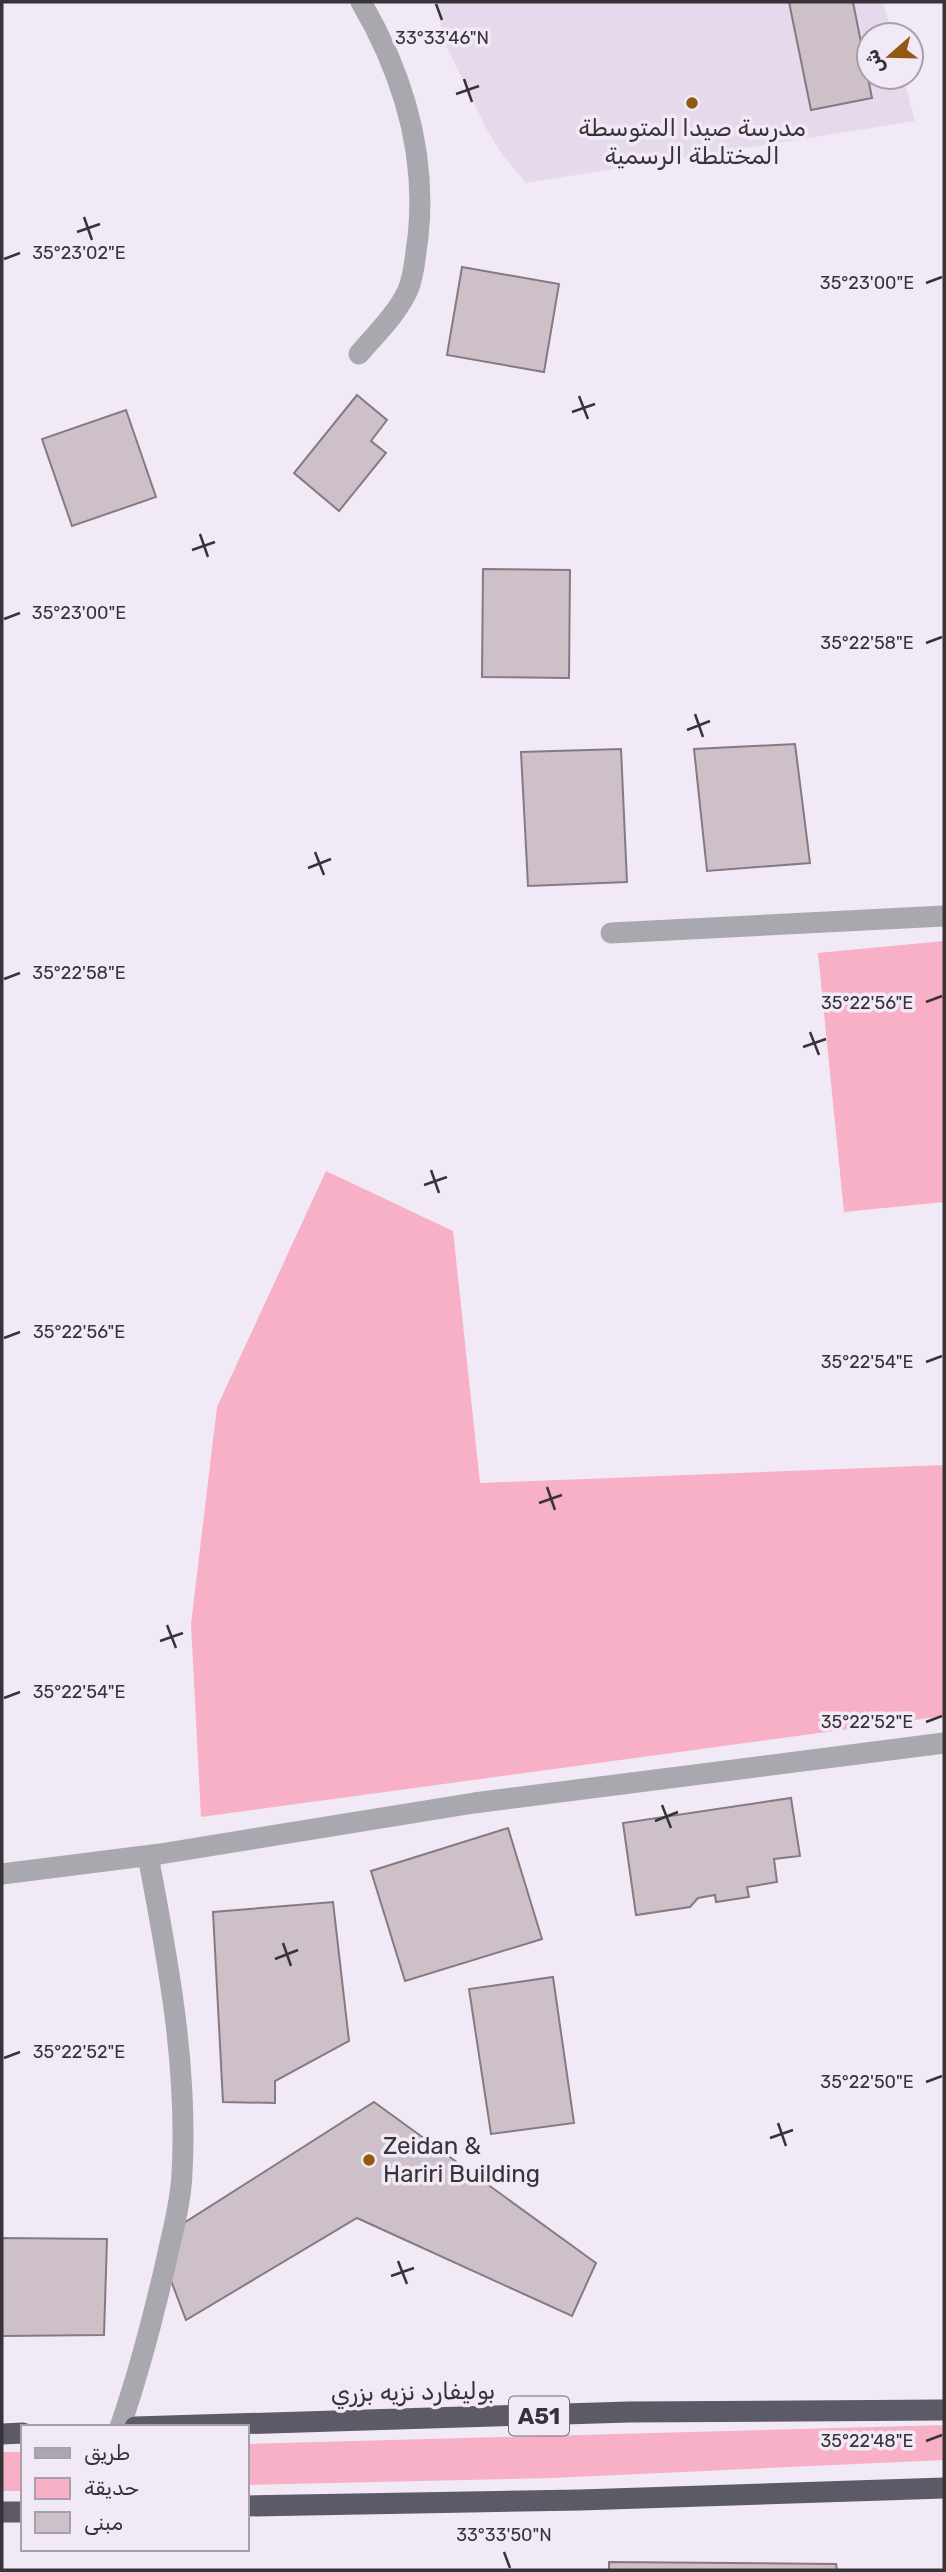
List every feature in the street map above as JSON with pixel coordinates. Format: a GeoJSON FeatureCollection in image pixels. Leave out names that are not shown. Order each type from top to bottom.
{"type":"FeatureCollection","features":[{"type":"Feature","properties":{"kind":"highway","name":"بوليفارد نزيه بزري"},"geometry":{"type":"LineString","coordinates":[[201,2425],[629,2412],[944,2410]]}},
{"type":"Feature","properties":{"kind":"highway"},"geometry":{"type":"LineString","coordinates":[[2,2434],[21,2433]]}},
{"type":"Feature","properties":{"kind":"highway"},"geometry":{"type":"LineString","coordinates":[[248,2506],[580,2500],[944,2488]]}},
{"type":"Feature","properties":{"kind":"highway"},"geometry":{"type":"LineString","coordinates":[[2,2512],[21,2512]]}},
{"type":"Feature","properties":{"kind":"street"},"geometry":{"type":"LineString","coordinates":[[359,354],[400,305],[408,291],[413,274],[419,202],[418,161],[406,103],[392,60],[361,2]]}},
{"type":"Feature","properties":{"kind":"street"},"geometry":{"type":"LineString","coordinates":[[611,933],[944,916]]}},
{"type":"Feature","properties":{"kind":"street"},"geometry":{"type":"LineString","coordinates":[[2,1874],[148,1856],[474,1803],[944,1742]]}},
{"type":"Feature","properties":{"kind":"street"},"geometry":{"type":"LineString","coordinates":[[121,2425],[158,2296],[182,2177],[184,2115],[177,2044],[168,1961],[148,1856]]}},
{"type":"Feature","properties":{"kind":"shaded area","name":"مدرسة صيدا المتوسطة المختلطة الرسمية"},"geometry":{"type":"Polygon","coordinates":[[[435,2],[883,2],[888,21],[855,21],[855,91],[907,91],[915,121],[526,183],[503,156],[486,128],[446,45],[435,2]]]}},
{"type":"Feature","properties":{"kind":"green space"},"geometry":{"type":"Polygon","coordinates":[[[944,941],[944,1202],[844,1212],[818,953],[944,941]]]}},
{"type":"Feature","properties":{"kind":"green space"},"geometry":{"type":"Polygon","coordinates":[[[326,1171],[453,1231],[480,1483],[944,1465],[944,1716],[201,1817],[191,1624],[217,1407],[326,1171]]]}},
{"type":"Feature","properties":{"kind":"green space"},"geometry":{"type":"Polygon","coordinates":[[[944,2425],[944,2460],[552,2478],[248,2485],[248,2444],[944,2425]]]}},
{"type":"Feature","properties":{"kind":"green space"},"geometry":{"type":"Polygon","coordinates":[[[2,2452],[21,2452],[21,2491],[2,2491],[2,2452]]]}},
{"type":"Feature","properties":{"kind":"building"},"geometry":{"type":"Polygon","coordinates":[[[789,2],[853,2],[857,21],[855,91],[871,91],[872,98],[811,110],[789,2]]]}},
{"type":"Feature","properties":{"kind":"building"},"geometry":{"type":"Polygon","coordinates":[[[462,267],[559,284],[544,372],[447,355],[462,267]]]}},
{"type":"Feature","properties":{"kind":"building"},"geometry":{"type":"Polygon","coordinates":[[[357,395],[387,420],[371,441],[386,453],[339,511],[294,473],[357,395]]]}},
{"type":"Feature","properties":{"kind":"building"},"geometry":{"type":"Polygon","coordinates":[[[126,410],[156,497],[72,526],[42,439],[126,410]]]}},
{"type":"Feature","properties":{"kind":"building"},"geometry":{"type":"Polygon","coordinates":[[[483,569],[570,570],[569,678],[482,677],[483,569]]]}},
{"type":"Feature","properties":{"kind":"building"},"geometry":{"type":"Polygon","coordinates":[[[795,744],[810,863],[707,871],[694,749],[795,744]]]}},
{"type":"Feature","properties":{"kind":"building"},"geometry":{"type":"Polygon","coordinates":[[[621,749],[627,882],[528,886],[521,752],[621,749]]]}},
{"type":"Feature","properties":{"kind":"building"},"geometry":{"type":"Polygon","coordinates":[[[791,1798],[800,1856],[774,1859],[777,1882],[747,1887],[749,1897],[716,1902],[715,1895],[698,1898],[690,1907],[636,1915],[623,1823],[791,1798]]]}},
{"type":"Feature","properties":{"kind":"building"},"geometry":{"type":"Polygon","coordinates":[[[508,1828],[542,1939],[405,1981],[371,1871],[508,1828]]]}},
{"type":"Feature","properties":{"kind":"building"},"geometry":{"type":"Polygon","coordinates":[[[333,1902],[349,2041],[275,2081],[275,2103],[223,2102],[213,1912],[333,1902]]]}},
{"type":"Feature","properties":{"kind":"building"},"geometry":{"type":"Polygon","coordinates":[[[553,1977],[574,2123],[491,2134],[469,1989],[553,1977]]]}},
{"type":"Feature","properties":{"kind":"building","name":"Zeidan & Hariri Building"},"geometry":{"type":"Polygon","coordinates":[[[374,2102],[596,2263],[572,2316],[357,2218],[186,2320],[170,2278],[184,2223],[374,2102]]]}},
{"type":"Feature","properties":{"kind":"building"},"geometry":{"type":"Polygon","coordinates":[[[2,2238],[107,2239],[104,2335],[2,2336],[2,2238]]]}},
{"type":"Feature","properties":{"kind":"building"},"geometry":{"type":"Polygon","coordinates":[[[609,2562],[836,2564],[837,2570],[609,2570],[609,2562]]]}},
{"type":"Feature","properties":{"kind":"place","name":"مدرسة صيدا المتوسطة المختلطة الرسمية"},"geometry":{"type":"Point","coordinates":[692,103]}},
{"type":"Feature","properties":{"kind":"place","name":"Zeidan & Hariri Building"},"geometry":{"type":"Point","coordinates":[369,2160]}}]}
